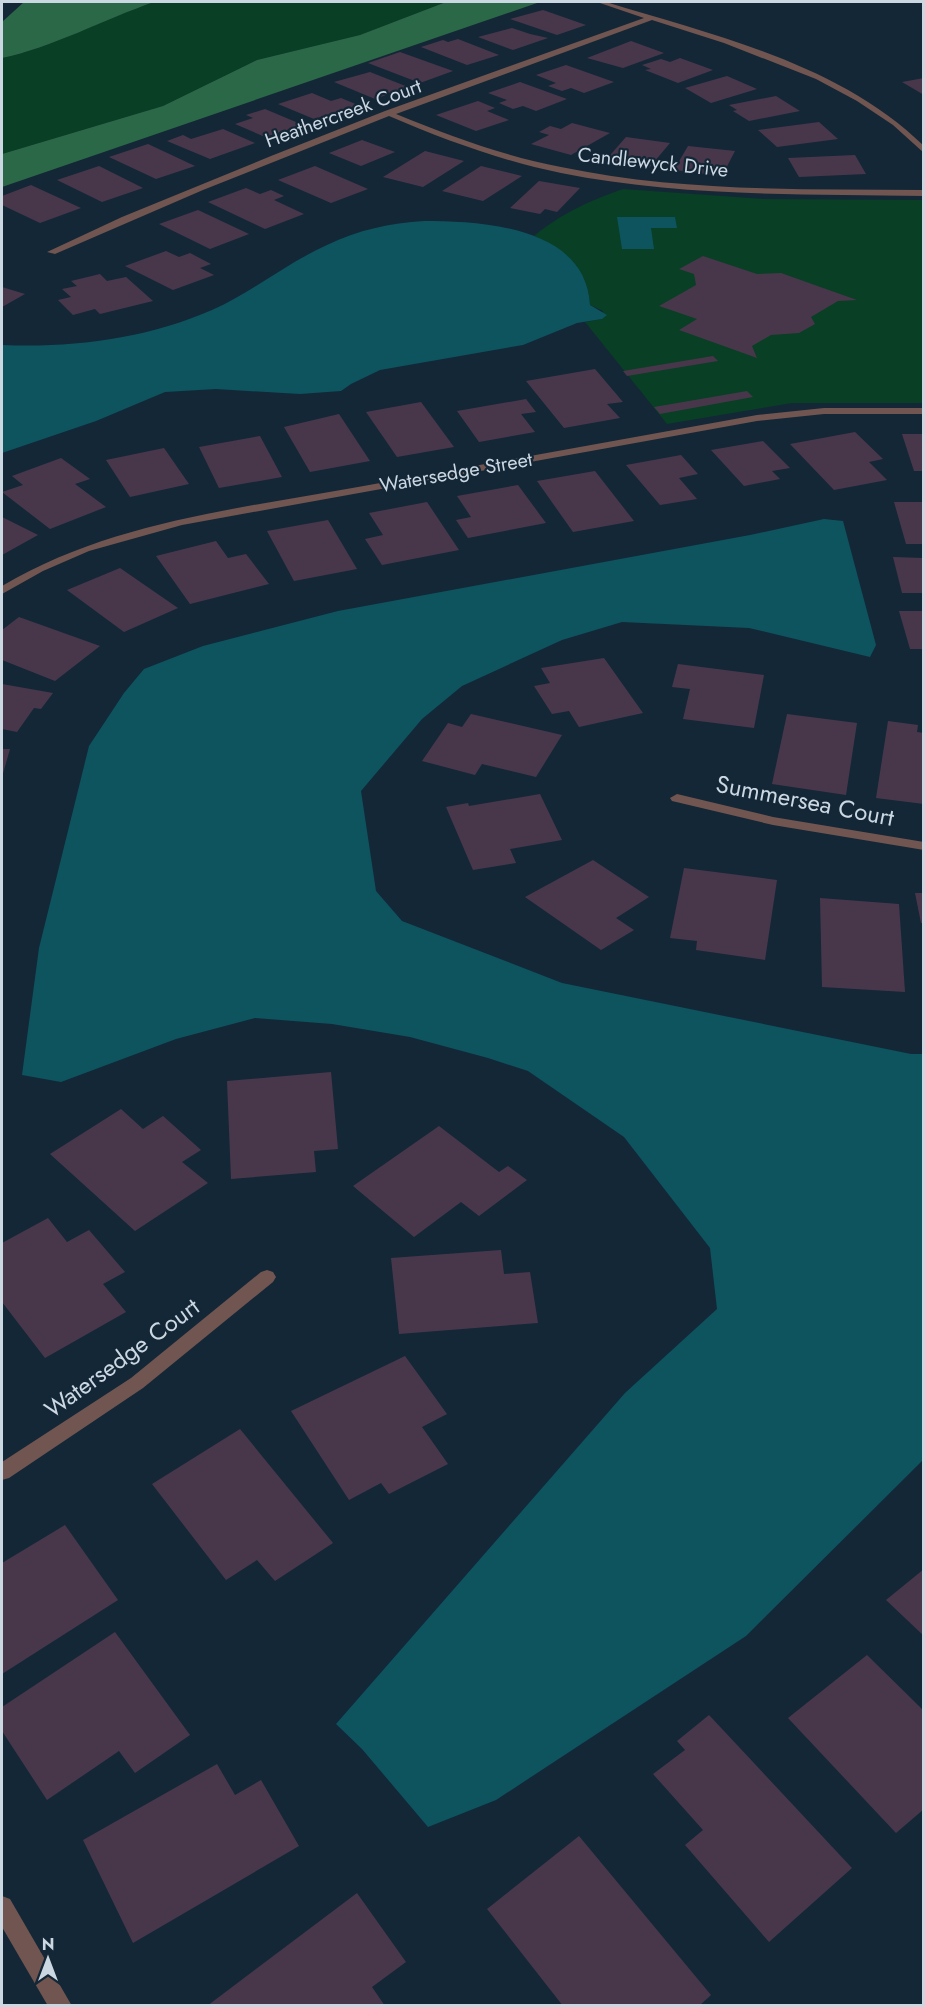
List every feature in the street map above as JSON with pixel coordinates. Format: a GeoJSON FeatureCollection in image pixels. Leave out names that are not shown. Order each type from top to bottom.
{"type":"FeatureCollection","features":[{"type":"Feature","properties":{"kind":"street"},"geometry":{"type":"LineString","coordinates":[[600,2],[762,55],[840,88],[888,118],[924,151]]}},
{"type":"Feature","properties":{"kind":"street","name":"Heathercreek Court"},"geometry":{"type":"LineString","coordinates":[[52,252],[218,178],[388,113],[651,18]]}},
{"type":"Feature","properties":{"kind":"street","name":"Candlewyck Drive"},"geometry":{"type":"LineString","coordinates":[[388,113],[497,154],[563,170],[632,181],[741,190],[924,193]]}},
{"type":"Feature","properties":{"kind":"street","name":"Watersedge Street"},"geometry":{"type":"LineString","coordinates":[[2,591],[39,569],[86,549],[132,534],[236,511],[757,418],[824,411],[924,411]]}},
{"type":"Feature","properties":{"kind":"street","name":"Summersea Court"},"geometry":{"type":"LineString","coordinates":[[677,798],[773,821],[924,846]]}},
{"type":"Feature","properties":{"kind":"street","name":"Watersedge Court"},"geometry":{"type":"LineString","coordinates":[[2,1472],[137,1383],[267,1277]]}},
{"type":"Feature","properties":{"kind":"street"},"geometry":{"type":"LineString","coordinates":[[2,1907],[61,2006]]}},
{"type":"Feature","properties":{"kind":"shaded area"},"geometry":{"type":"Polygon","coordinates":[[[24,2],[154,2],[40,47],[2,58],[2,22],[24,2]]]}},
{"type":"Feature","properties":{"kind":"shaded area"},"geometry":{"type":"Polygon","coordinates":[[[154,2],[446,2],[360,35],[257,60],[163,106],[2,154],[2,58],[58,40],[154,2]]]}},
{"type":"Feature","properties":{"kind":"shaded area"},"geometry":{"type":"Polygon","coordinates":[[[446,2],[540,2],[2,187],[2,154],[163,106],[257,60],[360,35],[446,2]]]}},
{"type":"Feature","properties":{"kind":"shaded area"},"geometry":{"type":"Polygon","coordinates":[[[623,189],[764,199],[923,200],[923,403],[792,403],[667,424],[585,322],[602,319],[603,311],[590,305],[585,281],[580,271],[565,254],[534,236],[576,208],[623,189]]]}},
{"type":"Feature","properties":{"kind":"shaded area"},"geometry":{"type":"Polygon","coordinates":[[[617,217],[675,217],[677,228],[651,228],[654,249],[622,249],[617,217]]]}},
{"type":"Feature","properties":{"kind":"shaded area"},"geometry":{"type":"Polygon","coordinates":[[[424,221],[474,223],[501,227],[528,234],[551,244],[571,259],[584,279],[590,305],[607,315],[602,319],[577,323],[523,345],[380,370],[341,391],[300,394],[216,389],[165,392],[96,421],[2,453],[2,345],[82,343],[109,340],[161,328],[227,303],[312,252],[350,235],[399,223],[424,221]]]}},
{"type":"Feature","properties":{"kind":"shaded area"},"geometry":{"type":"Polygon","coordinates":[[[824,519],[843,521],[876,645],[870,657],[749,628],[622,622],[562,640],[462,686],[422,719],[361,791],[376,891],[402,921],[562,983],[911,1054],[923,1054],[923,1460],[746,1636],[496,1800],[428,1827],[362,1749],[336,1724],[625,1393],[717,1309],[710,1248],[624,1137],[528,1071],[410,1037],[332,1024],[255,1018],[176,1039],[61,1082],[22,1075],[39,948],[89,746],[124,693],[144,669],[203,646],[338,611],[750,535],[824,519]]]}},
{"type":"Feature","properties":{"kind":"building"},"geometry":{"type":"Polygon","coordinates":[[[543,10],[586,25],[557,35],[510,19],[543,10]]]}},
{"type":"Feature","properties":{"kind":"building"},"geometry":{"type":"Polygon","coordinates":[[[512,28],[548,38],[513,50],[478,37],[512,28]]]}},
{"type":"Feature","properties":{"kind":"building"},"geometry":{"type":"Polygon","coordinates":[[[458,39],[499,55],[467,65],[421,47],[443,40],[448,42],[458,39]]]}},
{"type":"Feature","properties":{"kind":"building"},"geometry":{"type":"Polygon","coordinates":[[[631,41],[664,53],[623,68],[587,58],[631,41]]]}},
{"type":"Feature","properties":{"kind":"building"},"geometry":{"type":"Polygon","coordinates":[[[400,52],[453,71],[420,83],[368,63],[400,52]]]}},
{"type":"Feature","properties":{"kind":"building"},"geometry":{"type":"Polygon","coordinates":[[[680,58],[713,70],[678,83],[645,70],[651,69],[642,65],[661,59],[670,62],[680,58]]]}},
{"type":"Feature","properties":{"kind":"building"},"geometry":{"type":"Polygon","coordinates":[[[566,65],[614,82],[584,93],[571,88],[562,91],[548,86],[556,83],[536,75],[566,65]]]}},
{"type":"Feature","properties":{"kind":"building"},"geometry":{"type":"Polygon","coordinates":[[[370,72],[408,87],[375,99],[334,82],[370,72]]]}},
{"type":"Feature","properties":{"kind":"building"},"geometry":{"type":"Polygon","coordinates":[[[727,76],[757,89],[711,103],[685,88],[727,76]]]}},
{"type":"Feature","properties":{"kind":"building"},"geometry":{"type":"Polygon","coordinates":[[[924,78],[924,95],[902,82],[924,78]]]}},
{"type":"Feature","properties":{"kind":"building"},"geometry":{"type":"Polygon","coordinates":[[[520,82],[567,99],[536,111],[523,106],[513,109],[499,103],[507,100],[488,93],[520,82]]]}},
{"type":"Feature","properties":{"kind":"building"},"geometry":{"type":"Polygon","coordinates":[[[312,93],[331,101],[341,98],[358,105],[314,119],[278,104],[312,93]]]}},
{"type":"Feature","properties":{"kind":"building"},"geometry":{"type":"Polygon","coordinates":[[[776,96],[800,111],[749,121],[733,111],[737,110],[729,105],[776,96]]]}},
{"type":"Feature","properties":{"kind":"building"},"geometry":{"type":"Polygon","coordinates":[[[478,101],[495,108],[487,111],[509,120],[476,131],[436,115],[478,101]]]}},
{"type":"Feature","properties":{"kind":"building"},"geometry":{"type":"Polygon","coordinates":[[[265,109],[303,125],[265,137],[235,124],[253,118],[246,115],[265,109]]]}},
{"type":"Feature","properties":{"kind":"building"},"geometry":{"type":"Polygon","coordinates":[[[819,122],[838,139],[777,147],[758,130],[819,122]]]}},
{"type":"Feature","properties":{"kind":"building"},"geometry":{"type":"Polygon","coordinates":[[[572,123],[610,133],[571,155],[531,144],[549,135],[539,132],[550,126],[561,129],[572,123]]]}},
{"type":"Feature","properties":{"kind":"building"},"geometry":{"type":"Polygon","coordinates":[[[223,129],[255,143],[210,159],[167,141],[183,135],[191,139],[223,129]]]}},
{"type":"Feature","properties":{"kind":"building"},"geometry":{"type":"Polygon","coordinates":[[[626,137],[670,143],[649,168],[605,161],[626,137]]]}},
{"type":"Feature","properties":{"kind":"building"},"geometry":{"type":"Polygon","coordinates":[[[362,140],[395,152],[361,166],[329,153],[362,140]]]}},
{"type":"Feature","properties":{"kind":"building"},"geometry":{"type":"Polygon","coordinates":[[[148,144],[195,166],[156,179],[109,157],[148,144]]]}},
{"type":"Feature","properties":{"kind":"building"},"geometry":{"type":"Polygon","coordinates":[[[688,146],[735,151],[722,176],[674,170],[688,146]]]}},
{"type":"Feature","properties":{"kind":"building"},"geometry":{"type":"Polygon","coordinates":[[[425,151],[464,161],[423,187],[383,177],[425,151]]]}},
{"type":"Feature","properties":{"kind":"building"},"geometry":{"type":"Polygon","coordinates":[[[855,155],[866,174],[799,177],[788,158],[855,155]]]}},
{"type":"Feature","properties":{"kind":"building"},"geometry":{"type":"Polygon","coordinates":[[[99,166],[143,188],[102,202],[57,180],[99,166]]]}},
{"type":"Feature","properties":{"kind":"building"},"geometry":{"type":"Polygon","coordinates":[[[315,166],[368,189],[331,203],[278,180],[315,166]]]}},
{"type":"Feature","properties":{"kind":"building"},"geometry":{"type":"Polygon","coordinates":[[[481,166],[522,176],[483,201],[442,191],[481,166]]]}},
{"type":"Feature","properties":{"kind":"building"},"geometry":{"type":"Polygon","coordinates":[[[539,181],[580,188],[557,212],[545,209],[540,214],[510,208],[539,181]]]}},
{"type":"Feature","properties":{"kind":"building"},"geometry":{"type":"Polygon","coordinates":[[[31,185],[81,208],[40,223],[2,205],[2,196],[31,185]]]}},
{"type":"Feature","properties":{"kind":"building"},"geometry":{"type":"Polygon","coordinates":[[[246,188],[260,194],[271,190],[284,196],[274,200],[304,214],[265,229],[208,202],[246,188]]]}},
{"type":"Feature","properties":{"kind":"building"},"geometry":{"type":"Polygon","coordinates":[[[198,210],[249,234],[210,249],[159,224],[198,210]]]}},
{"type":"Feature","properties":{"kind":"building"},"geometry":{"type":"Polygon","coordinates":[[[166,251],[179,257],[190,253],[211,264],[200,268],[214,275],[173,290],[125,266],[166,251]]]}},
{"type":"Feature","properties":{"kind":"building"},"geometry":{"type":"Polygon","coordinates":[[[703,256],[757,274],[781,273],[857,300],[838,301],[811,317],[815,324],[799,333],[771,335],[752,346],[757,358],[679,330],[697,319],[659,306],[696,285],[694,274],[679,269],[703,256]]]}},
{"type":"Feature","properties":{"kind":"building"},"geometry":{"type":"Polygon","coordinates":[[[100,274],[107,281],[126,277],[153,301],[100,314],[95,309],[73,315],[58,300],[71,297],[62,289],[77,286],[71,281],[100,274]]]}},
{"type":"Feature","properties":{"kind":"building"},"geometry":{"type":"Polygon","coordinates":[[[2,287],[25,294],[2,307],[2,287]]]}},
{"type":"Feature","properties":{"kind":"building"},"geometry":{"type":"Polygon","coordinates":[[[713,356],[718,361],[627,376],[623,371],[713,356]]]}},
{"type":"Feature","properties":{"kind":"building"},"geometry":{"type":"Polygon","coordinates":[[[595,369],[623,402],[607,404],[620,418],[564,428],[526,381],[595,369]]]}},
{"type":"Feature","properties":{"kind":"building"},"geometry":{"type":"Polygon","coordinates":[[[747,391],[753,397],[660,414],[654,407],[747,391]]]}},
{"type":"Feature","properties":{"kind":"building"},"geometry":{"type":"Polygon","coordinates":[[[526,399],[536,412],[521,414],[535,432],[479,442],[457,411],[526,399]]]}},
{"type":"Feature","properties":{"kind":"building"},"geometry":{"type":"Polygon","coordinates":[[[421,402],[454,447],[397,457],[366,412],[421,402]]]}},
{"type":"Feature","properties":{"kind":"building"},"geometry":{"type":"Polygon","coordinates":[[[339,414],[370,461],[310,472],[284,427],[339,414]]]}},
{"type":"Feature","properties":{"kind":"building"},"geometry":{"type":"Polygon","coordinates":[[[855,432],[883,459],[869,462],[887,480],[834,490],[790,444],[855,432]]]}},
{"type":"Feature","properties":{"kind":"building"},"geometry":{"type":"Polygon","coordinates":[[[902,434],[924,434],[924,471],[914,471],[902,434]]]}},
{"type":"Feature","properties":{"kind":"building"},"geometry":{"type":"Polygon","coordinates":[[[260,436],[282,477],[219,488],[199,447],[260,436]]]}},
{"type":"Feature","properties":{"kind":"building"},"geometry":{"type":"Polygon","coordinates":[[[763,441],[790,468],[772,471],[780,479],[744,486],[711,450],[763,441]]]}},
{"type":"Feature","properties":{"kind":"building"},"geometry":{"type":"Polygon","coordinates":[[[164,448],[189,484],[130,497],[106,460],[164,448]]]}},
{"type":"Feature","properties":{"kind":"building"},"geometry":{"type":"Polygon","coordinates":[[[681,455],[698,474],[679,478],[697,499],[660,505],[626,465],[681,455]]]}},
{"type":"Feature","properties":{"kind":"building"},"geometry":{"type":"Polygon","coordinates":[[[61,458],[90,479],[75,484],[106,507],[50,529],[2,492],[23,485],[12,476],[61,458]]]}},
{"type":"Feature","properties":{"kind":"building"},"geometry":{"type":"Polygon","coordinates":[[[595,471],[634,521],[573,532],[537,481],[595,471]]]}},
{"type":"Feature","properties":{"kind":"building"},"geometry":{"type":"Polygon","coordinates":[[[518,485],[546,523],[468,538],[456,520],[471,517],[457,496],[518,485]]]}},
{"type":"Feature","properties":{"kind":"building"},"geometry":{"type":"Polygon","coordinates":[[[427,502],[459,550],[382,565],[365,539],[383,535],[369,513],[427,502]]]}},
{"type":"Feature","properties":{"kind":"building"},"geometry":{"type":"Polygon","coordinates":[[[894,502],[924,502],[924,544],[906,544],[894,502]]]}},
{"type":"Feature","properties":{"kind":"building"},"geometry":{"type":"Polygon","coordinates":[[[2,517],[38,535],[2,555],[2,517]]]}},
{"type":"Feature","properties":{"kind":"building"},"geometry":{"type":"Polygon","coordinates":[[[328,520],[357,569],[294,581],[267,531],[328,520]]]}},
{"type":"Feature","properties":{"kind":"building"},"geometry":{"type":"Polygon","coordinates":[[[216,541],[228,558],[246,554],[269,584],[190,604],[156,556],[216,541]]]}},
{"type":"Feature","properties":{"kind":"building"},"geometry":{"type":"Polygon","coordinates":[[[893,557],[924,558],[924,593],[902,593],[893,557]]]}},
{"type":"Feature","properties":{"kind":"building"},"geometry":{"type":"Polygon","coordinates":[[[120,568],[178,608],[124,632],[67,590],[120,568]]]}},
{"type":"Feature","properties":{"kind":"building"},"geometry":{"type":"Polygon","coordinates":[[[899,611],[924,611],[924,649],[910,649],[899,611]]]}},
{"type":"Feature","properties":{"kind":"building"},"geometry":{"type":"Polygon","coordinates":[[[19,617],[100,646],[55,681],[2,660],[2,630],[19,617]]]}},
{"type":"Feature","properties":{"kind":"building"},"geometry":{"type":"Polygon","coordinates":[[[604,658],[643,713],[579,727],[569,711],[552,714],[534,686],[550,683],[541,668],[604,658]]]}},
{"type":"Feature","properties":{"kind":"building"},"geometry":{"type":"Polygon","coordinates":[[[678,664],[764,675],[754,728],[683,719],[690,689],[672,687],[678,664]]]}},
{"type":"Feature","properties":{"kind":"building"},"geometry":{"type":"Polygon","coordinates":[[[2,684],[53,693],[41,709],[34,708],[17,732],[2,729],[2,684]]]}},
{"type":"Feature","properties":{"kind":"building"},"geometry":{"type":"Polygon","coordinates":[[[471,714],[562,735],[536,777],[482,764],[475,775],[422,761],[448,723],[462,727],[471,714]]]}},
{"type":"Feature","properties":{"kind":"building"},"geometry":{"type":"Polygon","coordinates":[[[787,714],[857,723],[846,795],[772,784],[787,714]]]}},
{"type":"Feature","properties":{"kind":"building"},"geometry":{"type":"Polygon","coordinates":[[[888,721],[918,725],[917,732],[924,733],[924,804],[876,798],[888,721]]]}},
{"type":"Feature","properties":{"kind":"building"},"geometry":{"type":"Polygon","coordinates":[[[2,749],[10,749],[2,777],[2,749]]]}},
{"type":"Feature","properties":{"kind":"building"},"geometry":{"type":"Polygon","coordinates":[[[540,794],[562,840],[510,849],[516,863],[473,870],[446,807],[468,803],[469,806],[540,794]]]}},
{"type":"Feature","properties":{"kind":"building"},"geometry":{"type":"Polygon","coordinates":[[[593,860],[649,897],[616,918],[634,930],[601,950],[525,897],[593,860]]]}},
{"type":"Feature","properties":{"kind":"building"},"geometry":{"type":"Polygon","coordinates":[[[684,868],[777,880],[765,960],[696,950],[697,941],[670,938],[684,868]]]}},
{"type":"Feature","properties":{"kind":"building"},"geometry":{"type":"Polygon","coordinates":[[[915,893],[924,893],[924,923],[921,923],[915,893]]]}},
{"type":"Feature","properties":{"kind":"building"},"geometry":{"type":"Polygon","coordinates":[[[820,898],[899,904],[905,992],[822,987],[820,898]]]}},
{"type":"Feature","properties":{"kind":"building"},"geometry":{"type":"Polygon","coordinates":[[[331,1072],[338,1149],[314,1151],[316,1172],[231,1179],[227,1081],[331,1072]]]}},
{"type":"Feature","properties":{"kind":"building"},"geometry":{"type":"Polygon","coordinates":[[[121,1109],[143,1129],[163,1116],[201,1150],[182,1162],[208,1183],[135,1231],[50,1154],[121,1109]]]}},
{"type":"Feature","properties":{"kind":"building"},"geometry":{"type":"Polygon","coordinates":[[[439,1126],[499,1172],[508,1166],[527,1180],[479,1216],[461,1202],[414,1237],[353,1186],[439,1126]]]}},
{"type":"Feature","properties":{"kind":"building"},"geometry":{"type":"Polygon","coordinates":[[[48,1218],[67,1242],[89,1230],[125,1272],[103,1284],[126,1312],[45,1358],[2,1302],[2,1243],[48,1218]]]}},
{"type":"Feature","properties":{"kind":"building"},"geometry":{"type":"Polygon","coordinates":[[[501,1250],[504,1274],[530,1272],[538,1323],[399,1334],[391,1258],[501,1250]]]}},
{"type":"Feature","properties":{"kind":"building"},"geometry":{"type":"Polygon","coordinates":[[[405,1356],[447,1414],[422,1427],[448,1464],[389,1494],[381,1483],[349,1500],[291,1411],[405,1356]]]}},
{"type":"Feature","properties":{"kind":"building"},"geometry":{"type":"Polygon","coordinates":[[[240,1429],[333,1543],[275,1581],[257,1560],[226,1580],[152,1484],[240,1429]]]}},
{"type":"Feature","properties":{"kind":"building"},"geometry":{"type":"Polygon","coordinates":[[[65,1525],[118,1600],[2,1674],[2,1563],[65,1525]]]}},
{"type":"Feature","properties":{"kind":"building"},"geometry":{"type":"Polygon","coordinates":[[[924,1569],[924,1636],[886,1600],[924,1569]]]}},
{"type":"Feature","properties":{"kind":"building"},"geometry":{"type":"Polygon","coordinates":[[[115,1632],[190,1735],[135,1773],[119,1751],[47,1800],[2,1731],[2,1707],[115,1632]]]}},
{"type":"Feature","properties":{"kind":"building"},"geometry":{"type":"Polygon","coordinates":[[[867,1655],[924,1711],[924,1809],[896,1833],[788,1718],[867,1655]]]}},
{"type":"Feature","properties":{"kind":"building"},"geometry":{"type":"Polygon","coordinates":[[[709,1715],[852,1868],[769,1942],[685,1845],[703,1830],[653,1774],[685,1750],[677,1741],[709,1715]]]}},
{"type":"Feature","properties":{"kind":"building"},"geometry":{"type":"Polygon","coordinates":[[[217,1764],[235,1795],[261,1780],[299,1846],[133,1943],[83,1840],[217,1764]]]}},
{"type":"Feature","properties":{"kind":"building"},"geometry":{"type":"Polygon","coordinates":[[[579,1836],[711,1995],[699,2006],[563,2006],[487,1909],[579,1836]]]}},
{"type":"Feature","properties":{"kind":"building"},"geometry":{"type":"Polygon","coordinates":[[[357,1893],[406,1962],[372,1987],[385,2006],[207,2006],[357,1893]]]}}]}
